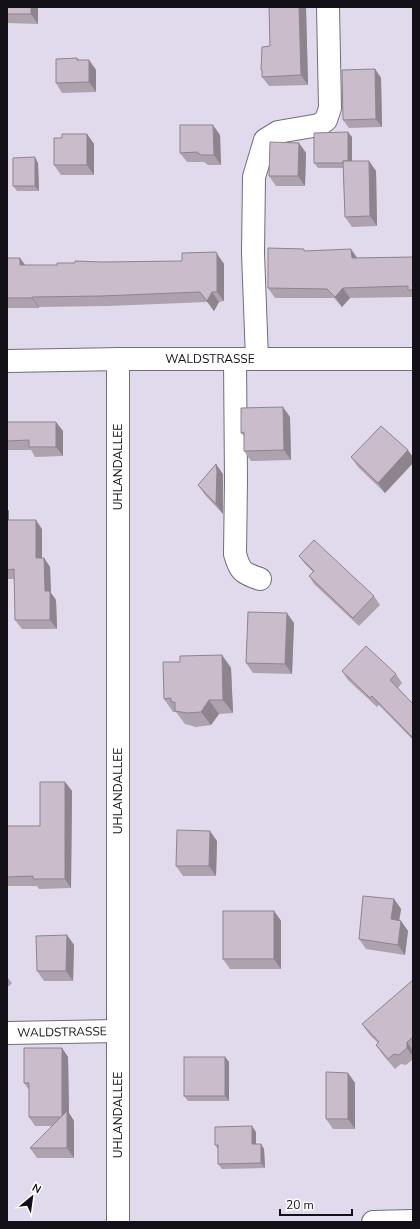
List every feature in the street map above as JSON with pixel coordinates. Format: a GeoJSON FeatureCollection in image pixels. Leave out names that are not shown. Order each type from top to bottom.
{"type":"FeatureCollection","features":[{"type":"Feature","properties":{"kind":"street"},"geometry":{"type":"LineString","coordinates":[[257,359],[253,253],[254,177],[265,140],[278,132],[319,125],[326,120],[330,108],[328,7]]}},
{"type":"Feature","properties":{"kind":"street","name":"WALDSTRASSE"},"geometry":{"type":"LineString","coordinates":[[7,361],[118,359],[413,359]]}},
{"type":"Feature","properties":{"kind":"street","name":"UHLANDALLEE"},"geometry":{"type":"LineString","coordinates":[[118,359],[118,1222]]}},
{"type":"Feature","properties":{"kind":"street"},"geometry":{"type":"LineString","coordinates":[[235,359],[236,554],[238,566],[246,574],[260,579]]}},
{"type":"Feature","properties":{"kind":"street","name":"WALDSTRASSE"},"geometry":{"type":"LineString","coordinates":[[7,1033],[118,1031]]}},
{"type":"Feature","properties":{"kind":"street"},"geometry":{"type":"LineString","coordinates":[[373,1222],[413,1221]]}},
{"type":"Feature","properties":{"kind":"building"},"geometry":{"type":"Polygon","coordinates":[[[7,7],[31,7],[31,14],[7,14],[7,7]]]}},
{"type":"Feature","properties":{"kind":"building"},"geometry":{"type":"Polygon","coordinates":[[[269,7],[299,7],[301,75],[262,77],[262,47],[270,46],[269,7]]]}},
{"type":"Feature","properties":{"kind":"building"},"geometry":{"type":"Polygon","coordinates":[[[77,58],[77,60],[89,60],[89,82],[56,83],[56,59],[77,58]]]}},
{"type":"Feature","properties":{"kind":"building"},"geometry":{"type":"Polygon","coordinates":[[[375,69],[376,119],[343,120],[342,70],[375,69]]]}},
{"type":"Feature","properties":{"kind":"building"},"geometry":{"type":"Polygon","coordinates":[[[180,125],[213,125],[214,155],[201,155],[197,152],[180,153],[180,125]]]}},
{"type":"Feature","properties":{"kind":"building"},"geometry":{"type":"Polygon","coordinates":[[[348,132],[348,161],[343,161],[343,163],[314,163],[314,133],[348,132]]]}},
{"type":"Feature","properties":{"kind":"building"},"geometry":{"type":"Polygon","coordinates":[[[62,134],[87,134],[87,165],[54,165],[54,138],[62,138],[62,134]]]}},
{"type":"Feature","properties":{"kind":"building"},"geometry":{"type":"Polygon","coordinates":[[[270,142],[299,143],[298,176],[269,176],[270,142]]]}},
{"type":"Feature","properties":{"kind":"building"},"geometry":{"type":"Polygon","coordinates":[[[35,157],[35,186],[13,186],[13,158],[35,157]]]}},
{"type":"Feature","properties":{"kind":"building"},"geometry":{"type":"Polygon","coordinates":[[[343,161],[369,161],[370,216],[345,217],[343,161]]]}},
{"type":"Feature","properties":{"kind":"building"},"geometry":{"type":"Polygon","coordinates":[[[268,248],[304,249],[304,251],[351,249],[352,258],[413,257],[413,290],[408,290],[408,286],[343,288],[335,297],[327,289],[268,288],[268,248]]]}},
{"type":"Feature","properties":{"kind":"building"},"geometry":{"type":"Polygon","coordinates":[[[216,252],[217,292],[212,292],[207,301],[200,292],[7,298],[7,258],[20,258],[20,265],[57,265],[57,263],[75,263],[75,261],[182,261],[182,253],[216,252]]]}},
{"type":"Feature","properties":{"kind":"building"},"geometry":{"type":"Polygon","coordinates":[[[283,407],[284,450],[244,451],[244,432],[241,433],[241,408],[283,407]]]}},
{"type":"Feature","properties":{"kind":"building"},"geometry":{"type":"Polygon","coordinates":[[[7,422],[56,422],[56,447],[29,447],[29,440],[7,441],[7,422]]]}},
{"type":"Feature","properties":{"kind":"building"},"geometry":{"type":"Polygon","coordinates":[[[381,426],[408,450],[378,483],[351,457],[381,426]]]}},
{"type":"Feature","properties":{"kind":"building"},"geometry":{"type":"Polygon","coordinates":[[[216,464],[217,471],[216,504],[198,485],[216,464]]]}},
{"type":"Feature","properties":{"kind":"building"},"geometry":{"type":"Polygon","coordinates":[[[7,520],[36,520],[36,558],[44,558],[45,591],[50,591],[50,620],[15,620],[14,569],[7,570],[7,520]]]}},
{"type":"Feature","properties":{"kind":"building"},"geometry":{"type":"Polygon","coordinates":[[[314,540],[374,596],[353,618],[309,576],[314,571],[299,556],[314,540]]]}},
{"type":"Feature","properties":{"kind":"building"},"geometry":{"type":"Polygon","coordinates":[[[248,612],[287,613],[285,664],[246,663],[248,612]]]}},
{"type":"Feature","properties":{"kind":"building"},"geometry":{"type":"Polygon","coordinates":[[[366,646],[396,674],[390,680],[413,704],[413,738],[372,696],[370,698],[342,671],[366,646]]]}},
{"type":"Feature","properties":{"kind":"building"},"geometry":{"type":"Polygon","coordinates":[[[222,655],[223,700],[209,700],[201,712],[187,713],[175,711],[175,702],[171,702],[171,698],[164,699],[163,662],[180,662],[180,656],[222,655]]]}},
{"type":"Feature","properties":{"kind":"building"},"geometry":{"type":"Polygon","coordinates":[[[40,782],[65,782],[65,879],[33,879],[33,876],[7,877],[7,826],[40,826],[40,782]]]}},
{"type":"Feature","properties":{"kind":"building"},"geometry":{"type":"Polygon","coordinates":[[[177,830],[210,831],[209,866],[176,866],[177,830]]]}},
{"type":"Feature","properties":{"kind":"building"},"geometry":{"type":"Polygon","coordinates":[[[363,896],[394,899],[391,919],[401,921],[398,945],[359,939],[363,896]]]}},
{"type":"Feature","properties":{"kind":"building"},"geometry":{"type":"Polygon","coordinates":[[[223,911],[274,911],[274,959],[223,959],[223,911]]]}},
{"type":"Feature","properties":{"kind":"building"},"geometry":{"type":"Polygon","coordinates":[[[67,935],[66,971],[37,971],[36,936],[67,935]]]}},
{"type":"Feature","properties":{"kind":"building"},"geometry":{"type":"Polygon","coordinates":[[[413,980],[413,1037],[407,1042],[407,1048],[399,1055],[394,1054],[388,1059],[376,1045],[379,1042],[362,1024],[413,980]]]}},
{"type":"Feature","properties":{"kind":"building"},"geometry":{"type":"Polygon","coordinates":[[[24,1048],[62,1048],[61,1117],[29,1117],[29,1083],[24,1083],[24,1048]]]}},
{"type":"Feature","properties":{"kind":"building"},"geometry":{"type":"Polygon","coordinates":[[[184,1057],[225,1057],[225,1096],[184,1096],[184,1057]]]}},
{"type":"Feature","properties":{"kind":"building"},"geometry":{"type":"Polygon","coordinates":[[[326,1072],[348,1073],[348,1119],[326,1119],[326,1072]]]}},
{"type":"Feature","properties":{"kind":"building"},"geometry":{"type":"Polygon","coordinates":[[[67,1111],[67,1148],[30,1148],[67,1111]]]}},
{"type":"Feature","properties":{"kind":"building"},"geometry":{"type":"Polygon","coordinates":[[[252,1126],[252,1144],[261,1144],[261,1163],[218,1164],[218,1145],[215,1145],[215,1127],[252,1126]]]}}]}
